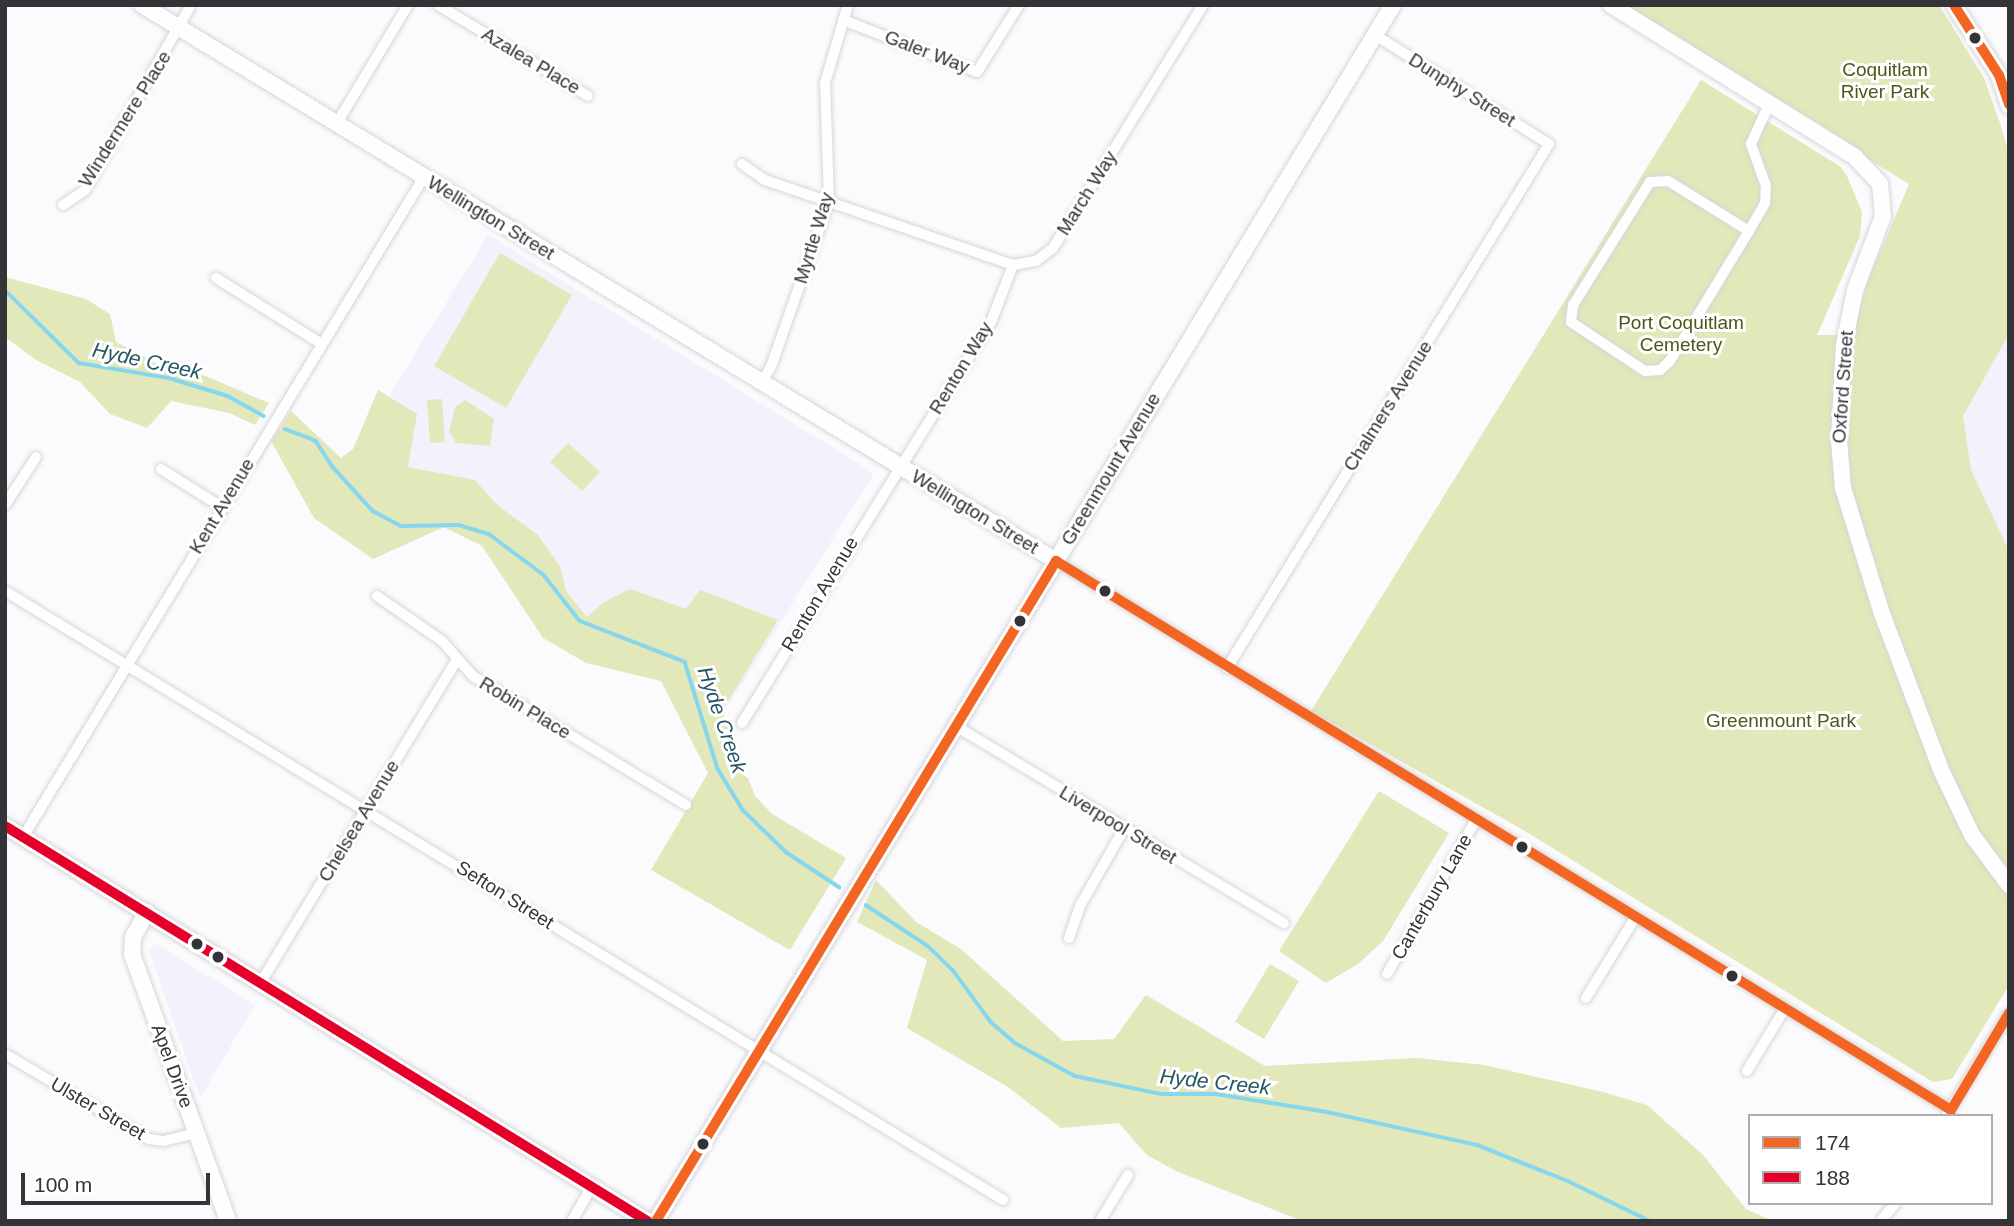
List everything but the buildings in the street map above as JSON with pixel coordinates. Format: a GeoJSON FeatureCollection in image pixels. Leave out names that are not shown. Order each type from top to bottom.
{"type":"FeatureCollection","features":[{"type":"Feature","properties":{"kind":"street","name":"Wellington Street"},"geometry":{"type":"LineString","coordinates":[[142,5],[1056,561],[1949,1113]]}},
{"type":"Feature","properties":{"kind":"street","name":"Windermere Place"},"geometry":{"type":"LineString","coordinates":[[63,205],[85,190],[191,5]]}},
{"type":"Feature","properties":{"kind":"street"},"geometry":{"type":"LineString","coordinates":[[337,124],[408,5]]}},
{"type":"Feature","properties":{"kind":"street","name":"Azalea Place"},"geometry":{"type":"LineString","coordinates":[[438,5],[589,96]]}},
{"type":"Feature","properties":{"kind":"street","name":"Myrtle Way"},"geometry":{"type":"LineString","coordinates":[[762,383],[772,365],[829,201],[825,83],[848,5]]}},
{"type":"Feature","properties":{"kind":"street","name":"Galer Way"},"geometry":{"type":"LineString","coordinates":[[844,20],[977,72],[1019,5]]}},
{"type":"Feature","properties":{"kind":"street","name":"March Way"},"geometry":{"type":"LineString","coordinates":[[1013,265],[1036,261],[1053,248],[1203,5]]}},
{"type":"Feature","properties":{"kind":"street","name":"Greenmount Avenue"},"geometry":{"type":"LineString","coordinates":[[656,1221],[954,725],[1393,5]]}},
{"type":"Feature","properties":{"kind":"street","name":"Oxford Street"},"geometry":{"type":"LineString","coordinates":[[1611,5],[1861,161],[1882,188],[1883,216],[1855,290],[1844,345],[1839,441],[1843,488],[1878,602],[1941,769],[1972,835],[2009,885]]}},
{"type":"Feature","properties":{"kind":"street"},"geometry":{"type":"LineString","coordinates":[[1954,5],[2004,73],[2009,105]]}},
{"type":"Feature","properties":{"kind":"street","name":"Dunphy Street"},"geometry":{"type":"LineString","coordinates":[[1375,35],[1549,144]]}},
{"type":"Feature","properties":{"kind":"street"},"geometry":{"type":"LineString","coordinates":[[1749,231],[1668,181],[1650,182],[1573,305],[1571,322],[1645,371],[1660,370],[1673,356],[1749,231],[1767,194],[1752,157],[1751,139],[1769,104]]}},
{"type":"Feature","properties":{"kind":"street","name":"Chalmers Avenue"},"geometry":{"type":"LineString","coordinates":[[1227,668],[1549,144]]}},
{"type":"Feature","properties":{"kind":"street"},"geometry":{"type":"LineString","coordinates":[[742,164],[765,180],[1013,265]]}},
{"type":"Feature","properties":{"kind":"street","name":"Kent Avenue"},"geometry":{"type":"LineString","coordinates":[[23,837],[128,667],[220,506],[424,177]]}},
{"type":"Feature","properties":{"kind":"street","name":"Renton Way"},"geometry":{"type":"LineString","coordinates":[[899,466],[991,322],[1013,265]]}},
{"type":"Feature","properties":{"kind":"street"},"geometry":{"type":"LineString","coordinates":[[216,278],[320,343]]}},
{"type":"Feature","properties":{"kind":"street"},"geometry":{"type":"LineString","coordinates":[[5,505],[36,457]]}},
{"type":"Feature","properties":{"kind":"street","name":"Renton Avenue"},"geometry":{"type":"LineString","coordinates":[[741,723],[899,466]]}},
{"type":"Feature","properties":{"kind":"street"},"geometry":{"type":"LineString","coordinates":[[161,469],[220,506]]}},
{"type":"Feature","properties":{"kind":"street","name":"Sefton Street"},"geometry":{"type":"LineString","coordinates":[[5,591],[1003,1200]]}},
{"type":"Feature","properties":{"kind":"street","name":"Robin Place"},"geometry":{"type":"LineString","coordinates":[[377,596],[442,642],[457,660],[483,683],[686,805]]}},
{"type":"Feature","properties":{"kind":"street","name":"Chelsea Avenue"},"geometry":{"type":"LineString","coordinates":[[261,982],[457,660]]}},
{"type":"Feature","properties":{"kind":"street","name":"Liverpool Street"},"geometry":{"type":"LineString","coordinates":[[954,725],[1284,923]]}},
{"type":"Feature","properties":{"kind":"street","name":"Canterbury Lane"},"geometry":{"type":"LineString","coordinates":[[1387,974],[1476,820]]}},
{"type":"Feature","properties":{"kind":"street"},"geometry":{"type":"LineString","coordinates":[[5,826],[647,1221]]}},
{"type":"Feature","properties":{"kind":"street"},"geometry":{"type":"LineString","coordinates":[[1069,938],[1081,904],[1124,829]]}},
{"type":"Feature","properties":{"kind":"street","name":"Apel Drive"},"geometry":{"type":"LineString","coordinates":[[147,912],[133,937],[132,954],[228,1221]]}},
{"type":"Feature","properties":{"kind":"street"},"geometry":{"type":"LineString","coordinates":[[1586,998],[1635,918]]}},
{"type":"Feature","properties":{"kind":"street"},"geometry":{"type":"LineString","coordinates":[[1747,1071],[1784,1010]]}},
{"type":"Feature","properties":{"kind":"street"},"geometry":{"type":"LineString","coordinates":[[1949,1113],[2009,1013]]}},
{"type":"Feature","properties":{"kind":"street","name":"Ulster Street"},"geometry":{"type":"LineString","coordinates":[[5,1054],[149,1139],[164,1141],[197,1133]]}},
{"type":"Feature","properties":{"kind":"street"},"geometry":{"type":"LineString","coordinates":[[1100,1221],[1128,1175]]}},
{"type":"Feature","properties":{"kind":"street"},"geometry":{"type":"LineString","coordinates":[[572,1221],[592,1187]]}},
{"type":"Feature","properties":{"kind":"street"},"geometry":{"type":"LineString","coordinates":[[1882,1219],[1894,1205]]}},
{"type":"Feature","properties":{"kind":"shaded area"},"geometry":{"type":"Polygon","coordinates":[[[488,235],[874,473],[722,716],[482,546],[444,527],[373,559],[314,518],[488,235]]]}},
{"type":"Feature","properties":{"kind":"shaded area"},"geometry":{"type":"Polygon","coordinates":[[[2009,301],[2009,591],[1940,434],[2009,301]]]}},
{"type":"Feature","properties":{"kind":"shaded area"},"geometry":{"type":"Polygon","coordinates":[[[154,943],[255,1005],[200,1098],[149,951],[154,943]]]}},
{"type":"Feature","properties":{"kind":"green space","name":"Greenmount Park"},"geometry":{"type":"Polygon","coordinates":[[[1617,5],[1939,5],[1984,78],[2000,123],[2009,154],[2009,334],[1963,416],[1971,470],[2009,551],[2009,985],[1952,1079],[1933,1082],[1525,831],[1311,711],[1701,80],[1841,167],[1847,176],[1862,212],[1860,236],[1817,335],[1852,335],[1868,280],[1909,184],[1617,5]]]}},
{"type":"Feature","properties":{"kind":"green space"},"geometry":{"type":"Polygon","coordinates":[[[500,253],[572,295],[506,408],[434,366],[500,253]]]}},
{"type":"Feature","properties":{"kind":"green space"},"geometry":{"type":"Polygon","coordinates":[[[5,277],[86,299],[110,314],[116,342],[175,373],[203,375],[269,403],[255,425],[229,413],[171,401],[147,428],[110,414],[80,382],[36,360],[5,337],[5,277]]]}},
{"type":"Feature","properties":{"kind":"green space"},"geometry":{"type":"Polygon","coordinates":[[[378,390],[417,414],[408,467],[475,480],[497,505],[538,535],[560,566],[566,591],[587,617],[604,602],[630,589],[686,609],[700,590],[778,620],[722,711],[755,796],[772,814],[846,858],[790,950],[651,870],[708,773],[661,681],[586,663],[543,638],[482,546],[444,527],[373,559],[314,518],[271,441],[291,411],[341,458],[353,449],[378,390]]]}},
{"type":"Feature","properties":{"kind":"green space"},"geometry":{"type":"Polygon","coordinates":[[[442,399],[445,442],[430,443],[427,400],[442,399]]]}},
{"type":"Feature","properties":{"kind":"green space"},"geometry":{"type":"Polygon","coordinates":[[[465,400],[494,419],[490,446],[456,443],[449,432],[455,407],[465,400]]]}},
{"type":"Feature","properties":{"kind":"green space"},"geometry":{"type":"Polygon","coordinates":[[[568,443],[600,472],[582,491],[550,462],[568,443]]]}},
{"type":"Feature","properties":{"kind":"green space"},"geometry":{"type":"Polygon","coordinates":[[[1379,791],[1449,833],[1383,941],[1358,964],[1326,983],[1279,951],[1379,791]]]}},
{"type":"Feature","properties":{"kind":"green space"},"geometry":{"type":"Polygon","coordinates":[[[876,880],[916,922],[961,949],[1063,1041],[1114,1039],[1146,995],[1265,1066],[1417,1058],[1484,1065],[1603,1092],[1647,1105],[1703,1155],[1746,1209],[1773,1221],[1302,1221],[1176,1171],[1147,1155],[1119,1123],[1061,1128],[1008,1087],[907,1028],[927,960],[857,922],[876,880]]]}},
{"type":"Feature","properties":{"kind":"green space"},"geometry":{"type":"Polygon","coordinates":[[[1270,964],[1299,981],[1264,1039],[1235,1022],[1270,964]]]}},
{"type":"Feature","properties":{"kind":"waterway","name":"Hyde Creek"},"geometry":{"type":"LineString","coordinates":[[5,290],[79,363],[169,378],[228,396],[264,416]]}},
{"type":"Feature","properties":{"kind":"waterway","name":"Hyde Creek"},"geometry":{"type":"LineString","coordinates":[[285,429],[316,441],[332,466],[373,511],[401,526],[459,525],[489,534],[544,575],[580,621],[685,662],[718,769],[743,810],[786,852],[839,887]]}},
{"type":"Feature","properties":{"kind":"waterway","name":"Hyde Creek"},"geometry":{"type":"LineString","coordinates":[[866,905],[928,946],[953,970],[991,1022],[1015,1043],[1075,1076],[1161,1094],[1216,1094],[1327,1112],[1477,1145],[1568,1181],[1650,1221]]}},
{"type":"Feature","properties":{"kind":"transit line","name":"174"},"geometry":{"type":"LineString","coordinates":[[1954,5],[1999,75],[2009,104]]}},
{"type":"Feature","properties":{"kind":"transit line","name":"174"},"geometry":{"type":"LineString","coordinates":[[1056,561],[1951,1110]]}},
{"type":"Feature","properties":{"kind":"transit line","name":"174"},"geometry":{"type":"LineString","coordinates":[[656,1221],[1056,561]]}},
{"type":"Feature","properties":{"kind":"transit line","name":"188"},"geometry":{"type":"LineString","coordinates":[[5,826],[647,1221]]}},
{"type":"Feature","properties":{"kind":"transit line","name":"174"},"geometry":{"type":"LineString","coordinates":[[1951,1110],[2009,1013]]}},
{"type":"Feature","properties":{"kind":"park label","name":"Coquitlam River Park"},"geometry":{"type":"Point","coordinates":[1885,81]}},
{"type":"Feature","properties":{"kind":"park label","name":"Port Coquitlam Cemetery"},"geometry":{"type":"Point","coordinates":[1681,334]}}]}
